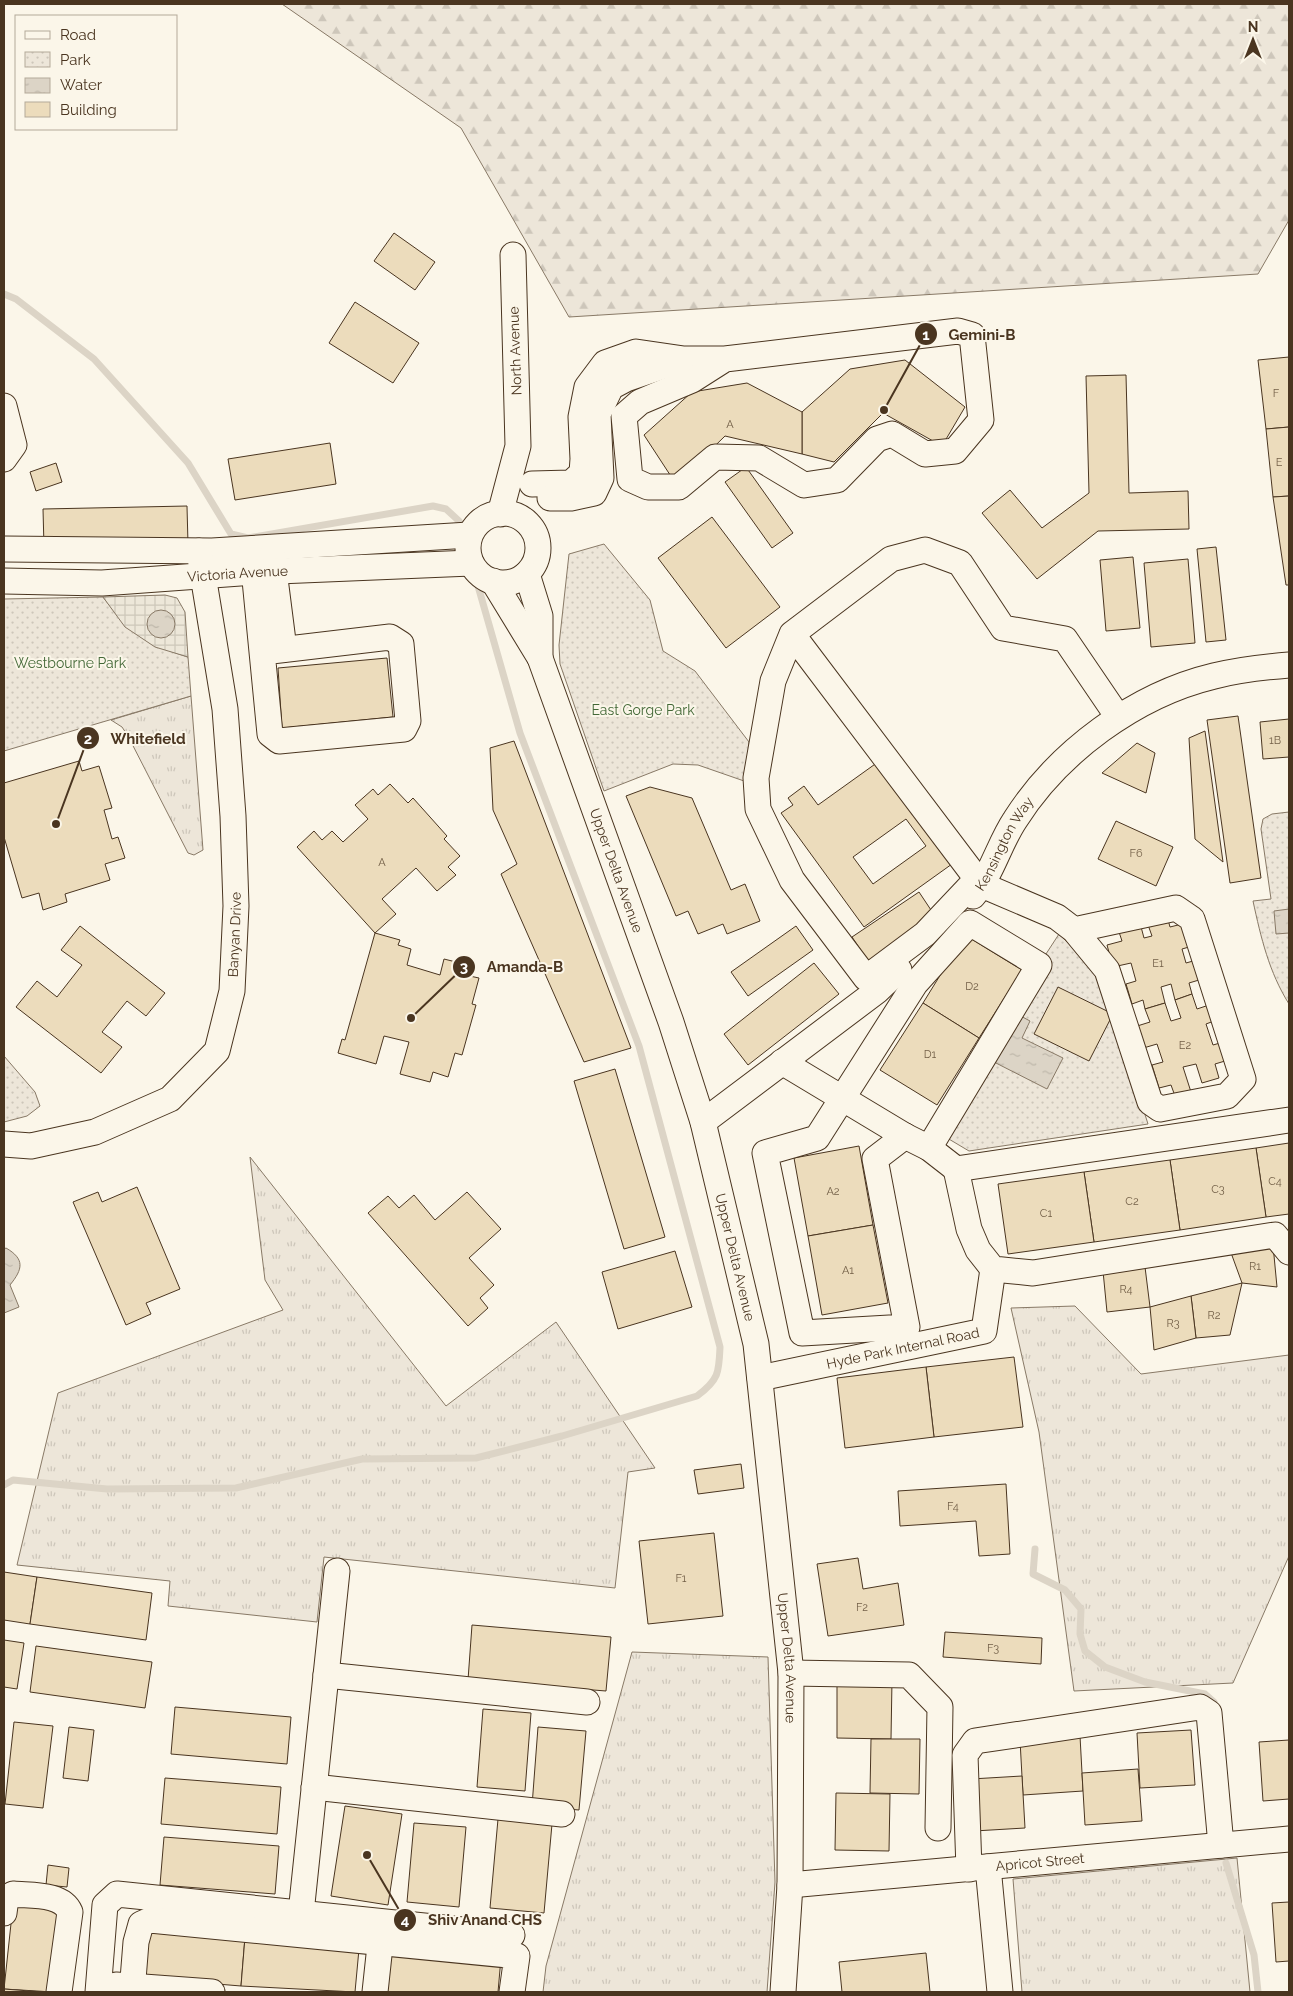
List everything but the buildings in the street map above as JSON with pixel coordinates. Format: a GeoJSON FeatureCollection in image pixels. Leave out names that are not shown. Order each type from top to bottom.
{"type":"FeatureCollection","features":[{"type":"Feature","properties":{"kind":"street","name":"North Avenue"},"geometry":{"type":"LineString","coordinates":[[513,255],[518,446]]}},
{"type":"Feature","properties":{"kind":"street"},"geometry":{"type":"LineString","coordinates":[[531,491],[571,483],[591,464],[598,414],[612,387],[626,379],[684,359],[725,359],[958,331],[972,335],[981,420],[954,451],[925,454],[892,434],[877,439],[838,480],[804,485],[759,458],[715,457],[679,487],[648,487],[630,479],[624,416],[640,402],[692,380],[725,359]]}},
{"type":"Feature","properties":{"kind":"street"},"geometry":{"type":"LineString","coordinates":[[4,406],[14,445],[4,459]]}},
{"type":"Feature","properties":{"kind":"street"},"geometry":{"type":"LineString","coordinates":[[518,446],[533,474],[528,524]]}},
{"type":"Feature","properties":{"kind":"street"},"geometry":{"type":"LineString","coordinates":[[500,514],[518,446]]}},
{"type":"Feature","properties":{"kind":"street"},"geometry":{"type":"LineString","coordinates":[[531,491],[571,498],[603,492],[600,478],[591,464]]}},
{"type":"Feature","properties":{"kind":"street"},"geometry":{"type":"LineString","coordinates":[[500,514],[513,514],[528,524],[534,532],[538,549],[533,567],[527,574],[511,582],[493,581],[484,577],[471,562],[468,553],[469,535],[484,518],[500,514]]}},
{"type":"Feature","properties":{"kind":"street","name":"Victoria Avenue"},"geometry":{"type":"LineString","coordinates":[[263,560],[354,542],[469,535]]}},
{"type":"Feature","properties":{"kind":"street"},"geometry":{"type":"LineString","coordinates":[[354,542],[355,568]]}},
{"type":"Feature","properties":{"kind":"street","name":"Victoria Avenue"},"geometry":{"type":"LineString","coordinates":[[4,549],[102,550],[201,563]]}},
{"type":"Feature","properties":{"kind":"street"},"geometry":{"type":"LineString","coordinates":[[102,550],[102,582]]}},
{"type":"Feature","properties":{"kind":"street"},"geometry":{"type":"LineString","coordinates":[[792,634],[977,879],[925,934],[866,978],[792,880],[758,809],[756,778],[773,681],[792,634],[891,559],[925,550],[960,563],[1003,628],[1065,640],[1118,717]]}},
{"type":"Feature","properties":{"kind":"street"},"geometry":{"type":"LineString","coordinates":[[263,560],[274,651],[270,734],[279,740],[404,729],[408,720],[401,644],[390,636],[274,651]]}},
{"type":"Feature","properties":{"kind":"street","name":"Victoria Avenue"},"geometry":{"type":"LineString","coordinates":[[4,581],[102,582],[201,563],[263,560],[355,568],[471,562]]}},
{"type":"Feature","properties":{"kind":"street","name":"Banyan Drive"},"geometry":{"type":"LineString","coordinates":[[4,1144],[31,1146],[95,1132],[170,1099],[217,1051],[232,991],[236,906],[225,709],[201,563]]}},
{"type":"Feature","properties":{"kind":"street","name":"Upper Delta Avenue"},"geometry":{"type":"LineString","coordinates":[[527,574],[540,616],[540,658]]}},
{"type":"Feature","properties":{"kind":"street","name":"Upper Delta Avenue"},"geometry":{"type":"LineString","coordinates":[[493,581],[540,658],[671,1022],[703,1122],[756,1344],[791,1673],[790,1885],[783,1992]]}},
{"type":"Feature","properties":{"kind":"street","name":"Kensington Way"},"geometry":{"type":"LineString","coordinates":[[703,1122],[877,991],[954,919],[982,885],[1015,820],[1061,762],[1118,717],[1171,690],[1214,676],[1289,665]]}},
{"type":"Feature","properties":{"kind":"street"},"geometry":{"type":"LineString","coordinates":[[982,885],[1057,917],[1074,930],[1107,970],[1150,1102],[1160,1109],[1227,1096],[1243,1079],[1192,918],[1176,908],[1074,930]]}},
{"type":"Feature","properties":{"kind":"street"},"geometry":{"type":"LineString","coordinates":[[905,1136],[875,1159],[907,1327],[802,1333],[765,1154],[817,1138],[916,984],[970,923],[1038,965],[928,1148]]}},
{"type":"Feature","properties":{"kind":"street"},"geometry":{"type":"LineString","coordinates":[[782,1062],[928,1148],[956,1169],[969,1229],[978,1250],[993,1268],[1014,1273],[1033,1273],[1275,1235],[1289,1252]]}},
{"type":"Feature","properties":{"kind":"street"},"geometry":{"type":"LineString","coordinates":[[956,1169],[1289,1120]]}},
{"type":"Feature","properties":{"kind":"street","name":"Hyde Park Internal Road"},"geometry":{"type":"LineString","coordinates":[[760,1378],[984,1332],[993,1268]]}},
{"type":"Feature","properties":{"kind":"street"},"geometry":{"type":"LineString","coordinates":[[301,1913],[337,1571]]}},
{"type":"Feature","properties":{"kind":"street"},"geometry":{"type":"LineString","coordinates":[[791,1673],[909,1675],[940,1707],[938,1828]]}},
{"type":"Feature","properties":{"kind":"street"},"geometry":{"type":"LineString","coordinates":[[326,1675],[587,1702]]}},
{"type":"Feature","properties":{"kind":"street"},"geometry":{"type":"LineString","coordinates":[[1000,1992],[978,1868],[965,1755],[974,1741],[1200,1707],[1209,1713],[1221,1846]]}},
{"type":"Feature","properties":{"kind":"street"},"geometry":{"type":"LineString","coordinates":[[314,1787],[562,1814]]}},
{"type":"Feature","properties":{"kind":"street","name":"Apricot Street"},"geometry":{"type":"LineString","coordinates":[[790,1885],[1289,1839]]}},
{"type":"Feature","properties":{"kind":"street"},"geometry":{"type":"LineString","coordinates":[[4,1913],[6,1898],[12,1894],[60,1900],[67,1906],[70,1912],[59,1992]]}},
{"type":"Feature","properties":{"kind":"street"},"geometry":{"type":"LineString","coordinates":[[212,1992],[98,1988],[105,1905],[117,1894],[301,1913],[381,1932]]}},
{"type":"Feature","properties":{"kind":"street"},"geometry":{"type":"LineString","coordinates":[[132,1989],[136,1942],[141,1924],[150,1920],[518,1938],[512,1992]]}},
{"type":"Feature","properties":{"kind":"street"},"geometry":{"type":"LineString","coordinates":[[375,1992],[381,1932]]}},
{"type":"Feature","properties":{"kind":"green space"},"geometry":{"type":"Polygon","coordinates":[[[282,4],[1289,4],[1289,220],[1258,274],[569,317],[461,128],[282,4]]]}},
{"type":"Feature","properties":{"kind":"green space","name":"East Gorge Park"},"geometry":{"type":"Polygon","coordinates":[[[604,544],[650,600],[663,651],[695,671],[749,742],[747,782],[698,765],[673,764],[604,791],[560,664],[559,645],[569,554],[604,544]]]}},
{"type":"Feature","properties":{"kind":"green space","name":"Westbourne Park"},"geometry":{"type":"Polygon","coordinates":[[[103,597],[122,620],[140,636],[160,647],[188,657],[191,696],[4,751],[4,599],[103,597]]]}},
{"type":"Feature","properties":{"kind":"green space"},"geometry":{"type":"Polygon","coordinates":[[[191,696],[203,850],[194,855],[188,853],[128,736],[122,727],[111,720],[191,696]]]}},
{"type":"Feature","properties":{"kind":"green space"},"geometry":{"type":"Polygon","coordinates":[[[1289,812],[1289,1004],[1271,967],[1253,901],[1271,899],[1261,829],[1263,819],[1272,814],[1289,812]]]}},
{"type":"Feature","properties":{"kind":"green space"},"geometry":{"type":"Polygon","coordinates":[[[1059,934],[1101,976],[1148,1124],[969,1151],[932,1129],[1059,934]]]}},
{"type":"Feature","properties":{"kind":"green space"},"geometry":{"type":"Polygon","coordinates":[[[4,1056],[35,1092],[40,1106],[27,1116],[4,1122],[4,1056]]]}},
{"type":"Feature","properties":{"kind":"green space"},"geometry":{"type":"Polygon","coordinates":[[[250,1157],[446,1406],[556,1322],[655,1468],[628,1472],[615,1588],[324,1557],[317,1622],[168,1606],[170,1581],[17,1565],[58,1393],[283,1310],[265,1280],[250,1157]]]}},
{"type":"Feature","properties":{"kind":"green space"},"geometry":{"type":"Polygon","coordinates":[[[1075,1306],[1141,1374],[1289,1355],[1289,1556],[1233,1683],[1074,1691],[1039,1432],[1011,1308],[1075,1306]]]}},
{"type":"Feature","properties":{"kind":"green space"},"geometry":{"type":"Polygon","coordinates":[[[632,1652],[768,1657],[775,1882],[767,1992],[543,1992],[546,1966],[632,1652]]]}},
{"type":"Feature","properties":{"kind":"green space"},"geometry":{"type":"Polygon","coordinates":[[[1237,1858],[1250,1992],[1022,1992],[1013,1879],[1237,1858]]]}},
{"type":"Feature","properties":{"kind":"shaded area"},"geometry":{"type":"Polygon","coordinates":[[[165,595],[177,598],[185,612],[188,657],[155,647],[125,627],[103,597],[165,595]]]}},
{"type":"Feature","properties":{"kind":"water"},"geometry":{"type":"Polygon","coordinates":[[[161,610],[171,614],[175,624],[171,634],[161,638],[151,634],[147,624],[151,614],[161,610]]]}},
{"type":"Feature","properties":{"kind":"water"},"geometry":{"type":"Polygon","coordinates":[[[1289,909],[1289,933],[1276,934],[1274,911],[1289,909]]]}},
{"type":"Feature","properties":{"kind":"water"},"geometry":{"type":"Polygon","coordinates":[[[1017,1014],[1030,1021],[1022,1038],[1063,1058],[1047,1089],[992,1061],[1017,1014]]]}},
{"type":"Feature","properties":{"kind":"water"},"geometry":{"type":"Polygon","coordinates":[[[6,1248],[19,1260],[18,1274],[10,1285],[19,1307],[4,1313],[4,1249],[6,1248]]]}},
{"type":"Feature","properties":{"kind":"waterway"},"geometry":{"type":"LineString","coordinates":[[4,294],[16,299],[94,359],[188,463],[231,534],[248,538],[433,506],[446,509],[459,521]]}},
{"type":"Feature","properties":{"kind":"waterway"},"geometry":{"type":"LineString","coordinates":[[4,1485],[13,1480],[107,1489],[236,1488],[362,1459],[476,1458],[562,1436],[697,1396],[714,1380],[718,1369],[720,1347],[639,1046],[520,733],[478,586]]}},
{"type":"Feature","properties":{"kind":"waterway"},"geometry":{"type":"LineString","coordinates":[[1035,1549],[1033,1574],[1065,1590],[1081,1609],[1080,1634],[1085,1651],[1105,1667],[1145,1682],[1205,1694],[1214,1702]]}},
{"type":"Feature","properties":{"kind":"waterway"},"geometry":{"type":"LineString","coordinates":[[1226,1863],[1254,1955],[1258,1992]]}},
{"type":"Feature","properties":{"kind":"place","name":"Gemini-B"},"geometry":{"type":"Point","coordinates":[884,410]}},
{"type":"Feature","properties":{"kind":"place","name":"Whitefield"},"geometry":{"type":"Point","coordinates":[56,824]}},
{"type":"Feature","properties":{"kind":"place","name":"Amanda-B"},"geometry":{"type":"Point","coordinates":[411,1018]}},
{"type":"Feature","properties":{"kind":"place","name":"Shiv Anand CHS"},"geometry":{"type":"Point","coordinates":[367,1855]}}]}
